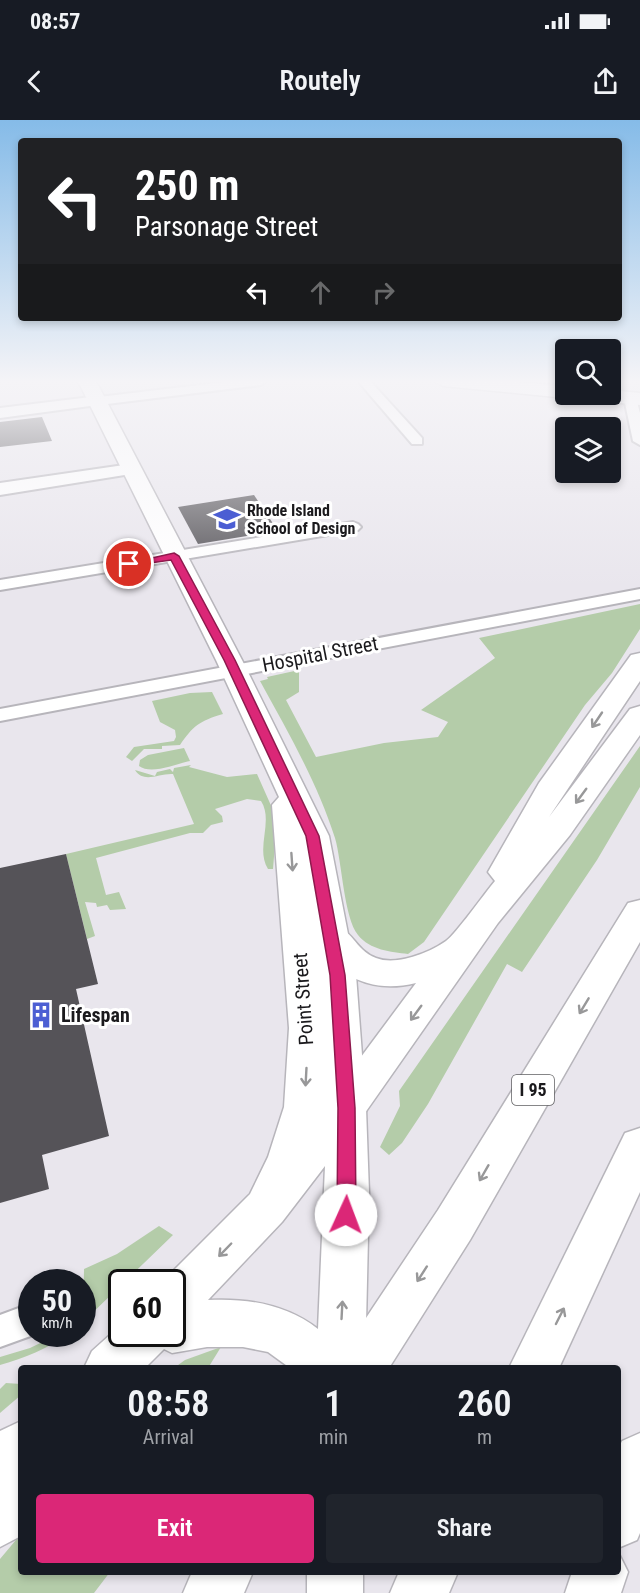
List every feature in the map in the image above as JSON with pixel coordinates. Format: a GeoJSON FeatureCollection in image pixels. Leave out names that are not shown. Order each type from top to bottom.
{"type":"FeatureCollection","features":[{"type":"Feature","properties":{"kind":"main road","name":"Point Street"},"geometry":{"type":"LineString","coordinates":[[122,450],[277,756],[286,782],[312,836],[338,975],[346,1108],[348,1193],[340,1365]]}},
{"type":"Feature","properties":{"kind":"main road"},"geometry":{"type":"LineString","coordinates":[[486,914],[512,856],[534,818],[602,713],[636,667]]}},
{"type":"Feature","properties":{"kind":"main road"},"geometry":{"type":"LineString","coordinates":[[186,1291],[266,1208],[346,1108],[486,914],[559,827],[640,714]]}},
{"type":"Feature","properties":{"kind":"main road","name":"Point Street"},"geometry":{"type":"LineString","coordinates":[[266,1208],[289,1158],[304,1107],[308,1028],[286,782]]}},
{"type":"Feature","properties":{"kind":"main road"},"geometry":{"type":"LineString","coordinates":[[614,955],[640,891]]}},
{"type":"Feature","properties":{"kind":"main road","name":"I 95"},"geometry":{"type":"LineString","coordinates":[[363,1365],[454,1225],[640,912]]}},
{"type":"Feature","properties":{"kind":"main road"},"geometry":{"type":"LineString","coordinates":[[332,938],[351,960],[373,971],[402,973],[426,968],[462,948]]}},
{"type":"Feature","properties":{"kind":"main road"},"geometry":{"type":"LineString","coordinates":[[535,1365],[640,1146]]}},
{"type":"Feature","properties":{"kind":"main road"},"geometry":{"type":"LineString","coordinates":[[186,1328],[200,1324],[238,1323],[267,1329],[294,1338],[319,1365]]}},
{"type":"Feature","properties":{"kind":"main road"},"geometry":{"type":"LineString","coordinates":[[0,1466],[18,1450]]}},
{"type":"Feature","properties":{"kind":"main road"},"geometry":{"type":"LineString","coordinates":[[621,1513],[640,1459]]}},
{"type":"Feature","properties":{"kind":"main road"},"geometry":{"type":"LineString","coordinates":[[0,1520],[18,1496]]}},
{"type":"Feature","properties":{"kind":"main road"},"geometry":{"type":"LineString","coordinates":[[211,1593],[223,1575]]}},
{"type":"Feature","properties":{"kind":"main road"},"geometry":{"type":"LineString","coordinates":[[335,1593],[336,1575]]}},
{"type":"Feature","properties":{"kind":"main road"},"geometry":{"type":"LineString","coordinates":[[418,1593],[427,1575]]}},
{"type":"Feature","properties":{"kind":"main road"},"geometry":{"type":"LineString","coordinates":[[593,1593],[599,1575]]}},
{"type":"Feature","properties":{"kind":"street"},"geometry":{"type":"LineString","coordinates":[[0,489],[131,469]]}},
{"type":"Feature","properties":{"kind":"street"},"geometry":{"type":"LineString","coordinates":[[0,585],[353,527]]}},
{"type":"Feature","properties":{"kind":"street","name":"Hospital Street"},"geometry":{"type":"LineString","coordinates":[[0,715],[640,594]]}},
{"type":"Feature","properties":{"kind":"street"},"geometry":{"type":"LineString","coordinates":[[0,1331],[18,1324]]}},
{"type":"Feature","properties":{"kind":"green space"},"geometry":{"type":"Polygon","coordinates":[[[640,604],[640,629],[612,673],[585,705],[424,942],[408,954],[381,949],[363,940],[353,927],[349,916],[335,838],[328,817],[301,758],[260,681],[268,679],[267,677],[299,670],[299,692],[286,700],[316,757],[384,743],[438,737],[448,722],[421,710],[495,658],[479,638],[640,604]]]}},
{"type":"Feature","properties":{"kind":"green space"},"geometry":{"type":"Polygon","coordinates":[[[212,692],[223,714],[197,725],[180,745],[162,746],[162,749],[144,749],[132,761],[126,757],[134,747],[174,741],[176,737],[175,730],[160,722],[152,701],[190,693],[212,692]]]}},
{"type":"Feature","properties":{"kind":"green space"},"geometry":{"type":"Polygon","coordinates":[[[640,746],[640,787],[597,860],[522,972],[507,964],[428,1104],[402,1143],[389,1155],[380,1147],[400,1106],[399,1091],[640,746]]]}},
{"type":"Feature","properties":{"kind":"green space"},"geometry":{"type":"Polygon","coordinates":[[[184,748],[190,761],[157,769],[139,766],[140,760],[148,755],[184,748]]]}},
{"type":"Feature","properties":{"kind":"green space"},"geometry":{"type":"Polygon","coordinates":[[[191,765],[189,767],[227,777],[257,774],[277,819],[273,869],[268,869],[264,861],[266,817],[261,801],[247,799],[215,809],[222,816],[223,822],[211,825],[203,833],[190,833],[96,858],[106,895],[119,892],[126,909],[110,910],[107,905],[97,907],[96,903],[85,902],[95,936],[87,939],[66,854],[194,824],[173,774],[155,776],[157,772],[170,769],[173,772],[174,768],[191,765]]]}},
{"type":"Feature","properties":{"kind":"green space"},"geometry":{"type":"Polygon","coordinates":[[[135,770],[155,776],[147,777],[135,770]]]}},
{"type":"Feature","properties":{"kind":"green space"},"geometry":{"type":"Polygon","coordinates":[[[159,1226],[173,1235],[138,1269],[108,1269],[108,1298],[96,1309],[96,1269],[84,1269],[117,1254],[159,1226]]]}},
{"type":"Feature","properties":{"kind":"green space"},"geometry":{"type":"Polygon","coordinates":[[[46,1347],[0,1365],[0,1357],[30,1348],[46,1347]]]}},
{"type":"Feature","properties":{"kind":"green space"},"geometry":{"type":"Polygon","coordinates":[[[221,1347],[210,1365],[178,1365],[185,1360],[221,1347]]]}},
{"type":"Feature","properties":{"kind":"green space"},"geometry":{"type":"Polygon","coordinates":[[[6,1383],[18,1384],[18,1398],[0,1413],[0,1389],[6,1383]]]}},
{"type":"Feature","properties":{"kind":"green space"},"geometry":{"type":"Polygon","coordinates":[[[18,1538],[18,1575],[108,1575],[94,1593],[0,1593],[0,1559],[18,1538]]]}},
{"type":"Feature","properties":{"kind":"building","name":"Rhode Island School of Design"},"geometry":{"type":"Polygon","coordinates":[[[254,495],[278,531],[198,544],[178,507],[254,495]]]}},
{"type":"Feature","properties":{"kind":"building","name":"Lifespan"},"geometry":{"type":"Polygon","coordinates":[[[66,854],[98,984],[76,989],[109,1136],[42,1155],[49,1189],[0,1203],[0,868],[66,854]]]}},
{"type":"Feature","properties":{"kind":"place","name":"Rhode Island School of Design"},"geometry":{"type":"Point","coordinates":[227,519]}},
{"type":"Feature","properties":{"kind":"place","name":"Lifespan"},"geometry":{"type":"Point","coordinates":[41,1015]}},
{"type":"Feature","properties":{"kind":"route"},"geometry":{"type":"LineString","coordinates":[[129,564],[174,556],[277,756],[286,782],[312,836],[338,975],[346,1108],[348,1193],[346,1215]]}}]}
